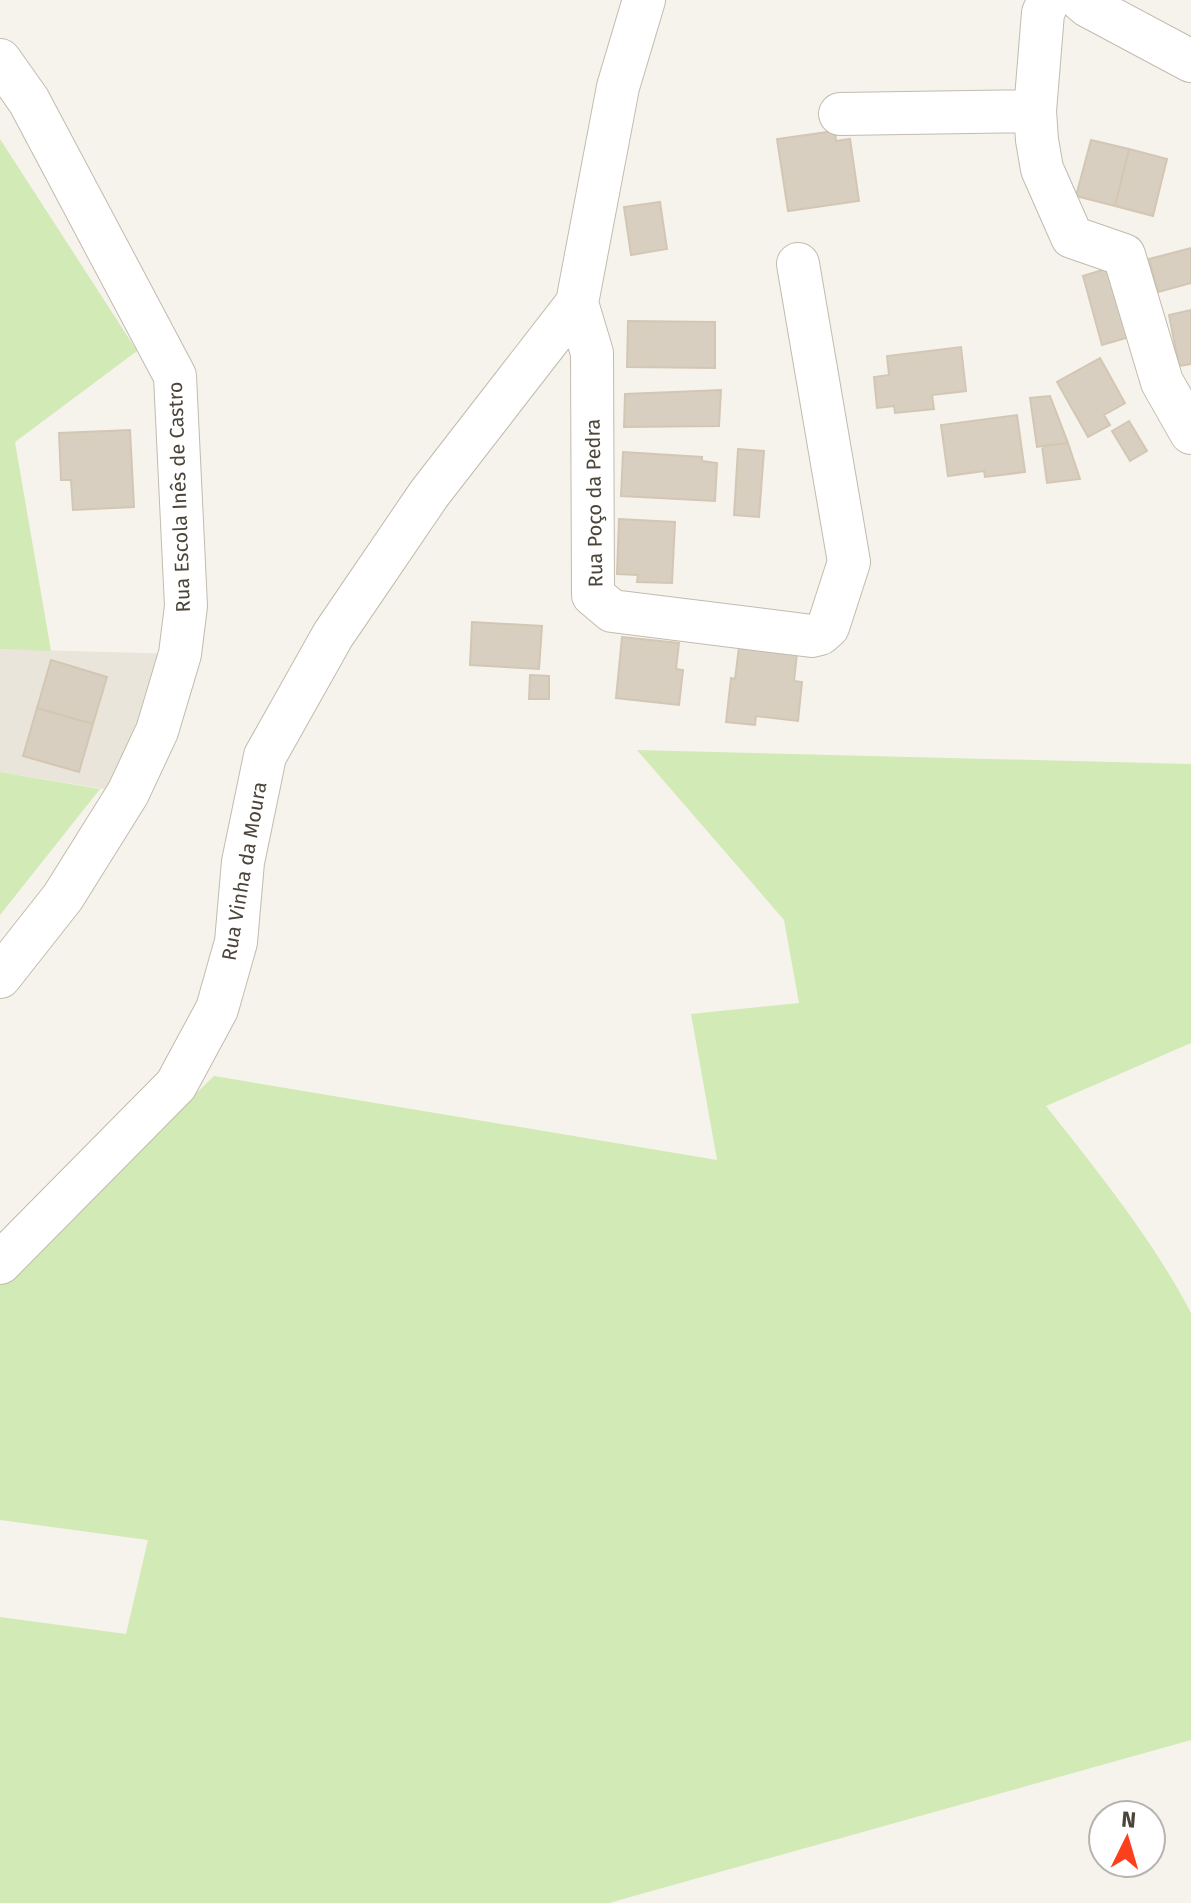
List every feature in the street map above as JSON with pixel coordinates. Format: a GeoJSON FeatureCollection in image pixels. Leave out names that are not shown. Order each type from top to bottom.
{"type":"FeatureCollection","features":[{"type":"Feature","properties":{"kind":"street","name":"Rua Poço da Pedra"},"geometry":{"type":"LineString","coordinates":[[644,0],[618,87],[577,303],[592,353],[593,595],[612,611],[812,636],[828,627],[849,562],[798,264]]}},
{"type":"Feature","properties":{"kind":"street"},"geometry":{"type":"LineString","coordinates":[[1049,0],[1043,13],[1035,111],[1042,169],[1072,237],[1124,255],[1162,382],[1191,433]]}},
{"type":"Feature","properties":{"kind":"street"},"geometry":{"type":"LineString","coordinates":[[1081,0],[1191,61]]}},
{"type":"Feature","properties":{"kind":"street","name":"Rua Escola Inês de Castro"},"geometry":{"type":"LineString","coordinates":[[0,60],[29,101],[175,376],[186,606],[180,654],[157,731],[128,793],[63,897],[0,977]]}},
{"type":"Feature","properties":{"kind":"street"},"geometry":{"type":"LineString","coordinates":[[840,114],[1035,111]]}},
{"type":"Feature","properties":{"kind":"street","name":"Rua Vinha da Moura"},"geometry":{"type":"LineString","coordinates":[[0,1263],[176,1085],[217,1009],[236,942],[243,862],[265,756],[333,635],[429,494],[577,303]]}},
{"type":"Feature","properties":{"kind":"shaded area"},"geometry":{"type":"Polygon","coordinates":[[[0,649],[180,654],[128,793],[0,772],[0,649]]]}},
{"type":"Feature","properties":{"kind":"green space"},"geometry":{"type":"Polygon","coordinates":[[[0,139],[137,351],[15,442],[51,651],[0,649],[0,139]]]}},
{"type":"Feature","properties":{"kind":"green space"},"geometry":{"type":"Polygon","coordinates":[[[637,750],[1191,764],[1191,1043],[1046,1106],[1142,1232],[1191,1313],[1191,1740],[609,1903],[0,1903],[0,1617],[126,1634],[148,1540],[0,1520],[0,1285],[214,1076],[717,1160],[691,1014],[799,1003],[784,920],[637,750]]]}},
{"type":"Feature","properties":{"kind":"green space"},"geometry":{"type":"Polygon","coordinates":[[[0,772],[100,789],[0,915],[0,772]]]}},
{"type":"Feature","properties":{"kind":"building"},"geometry":{"type":"Polygon","coordinates":[[[835,131],[836,141],[850,139],[859,201],[788,211],[777,139],[835,131]]]}},
{"type":"Feature","properties":{"kind":"building"},"geometry":{"type":"Polygon","coordinates":[[[1091,140],[1129,149],[1115,206],[1076,196],[1091,140]]]}},
{"type":"Feature","properties":{"kind":"building"},"geometry":{"type":"Polygon","coordinates":[[[1129,149],[1167,159],[1153,216],[1115,206],[1129,149]]]}},
{"type":"Feature","properties":{"kind":"building"},"geometry":{"type":"Polygon","coordinates":[[[660,202],[667,249],[631,255],[624,207],[660,202]]]}},
{"type":"Feature","properties":{"kind":"building"},"geometry":{"type":"Polygon","coordinates":[[[1191,248],[1191,283],[1158,292],[1149,259],[1191,248]]]}},
{"type":"Feature","properties":{"kind":"building"},"geometry":{"type":"Polygon","coordinates":[[[1109,268],[1139,334],[1102,345],[1083,276],[1109,268]]]}},
{"type":"Feature","properties":{"kind":"building"},"geometry":{"type":"Polygon","coordinates":[[[1191,310],[1191,364],[1179,366],[1169,315],[1191,310]]]}},
{"type":"Feature","properties":{"kind":"building"},"geometry":{"type":"Polygon","coordinates":[[[628,321],[715,322],[715,368],[627,367],[628,321]]]}},
{"type":"Feature","properties":{"kind":"building"},"geometry":{"type":"Polygon","coordinates":[[[961,347],[966,391],[932,395],[934,409],[895,413],[894,406],[877,408],[874,377],[889,375],[887,356],[961,347]]]}},
{"type":"Feature","properties":{"kind":"building"},"geometry":{"type":"Polygon","coordinates":[[[1100,358],[1125,403],[1104,415],[1110,425],[1088,437],[1057,382],[1100,358]]]}},
{"type":"Feature","properties":{"kind":"building"},"geometry":{"type":"Polygon","coordinates":[[[721,390],[719,426],[624,427],[625,394],[721,390]]]}},
{"type":"Feature","properties":{"kind":"building"},"geometry":{"type":"Polygon","coordinates":[[[1050,396],[1068,443],[1037,447],[1030,398],[1050,396]]]}},
{"type":"Feature","properties":{"kind":"building"},"geometry":{"type":"Polygon","coordinates":[[[1017,415],[1025,472],[985,477],[984,471],[948,476],[941,425],[1017,415]]]}},
{"type":"Feature","properties":{"kind":"building"},"geometry":{"type":"Polygon","coordinates":[[[1129,421],[1147,451],[1130,461],[1112,431],[1129,421]]]}},
{"type":"Feature","properties":{"kind":"building"},"geometry":{"type":"Polygon","coordinates":[[[130,430],[134,507],[73,510],[71,480],[61,480],[59,433],[130,430]]]}},
{"type":"Feature","properties":{"kind":"building"},"geometry":{"type":"Polygon","coordinates":[[[1068,443],[1080,479],[1047,483],[1042,446],[1068,443]]]}},
{"type":"Feature","properties":{"kind":"building"},"geometry":{"type":"Polygon","coordinates":[[[738,449],[764,451],[759,517],[734,515],[738,449]]]}},
{"type":"Feature","properties":{"kind":"building"},"geometry":{"type":"Polygon","coordinates":[[[623,452],[702,457],[702,461],[717,463],[715,501],[621,496],[623,452]]]}},
{"type":"Feature","properties":{"kind":"building"},"geometry":{"type":"Polygon","coordinates":[[[619,519],[675,522],[672,583],[637,582],[638,575],[617,574],[619,519]]]}},
{"type":"Feature","properties":{"kind":"building"},"geometry":{"type":"Polygon","coordinates":[[[472,622],[542,626],[539,669],[470,665],[472,622]]]}},
{"type":"Feature","properties":{"kind":"building"},"geometry":{"type":"Polygon","coordinates":[[[622,637],[679,643],[676,669],[683,670],[679,705],[616,698],[622,637]]]}},
{"type":"Feature","properties":{"kind":"building"},"geometry":{"type":"Polygon","coordinates":[[[739,647],[797,653],[794,681],[802,682],[798,721],[756,716],[755,725],[726,722],[731,678],[735,679],[739,647]]]}},
{"type":"Feature","properties":{"kind":"building"},"geometry":{"type":"Polygon","coordinates":[[[51,660],[107,677],[93,724],[37,708],[51,660]]]}},
{"type":"Feature","properties":{"kind":"building"},"geometry":{"type":"Polygon","coordinates":[[[530,675],[549,676],[549,699],[529,699],[530,675]]]}},
{"type":"Feature","properties":{"kind":"building"},"geometry":{"type":"Polygon","coordinates":[[[37,708],[93,724],[79,772],[23,756],[37,708]]]}}]}
